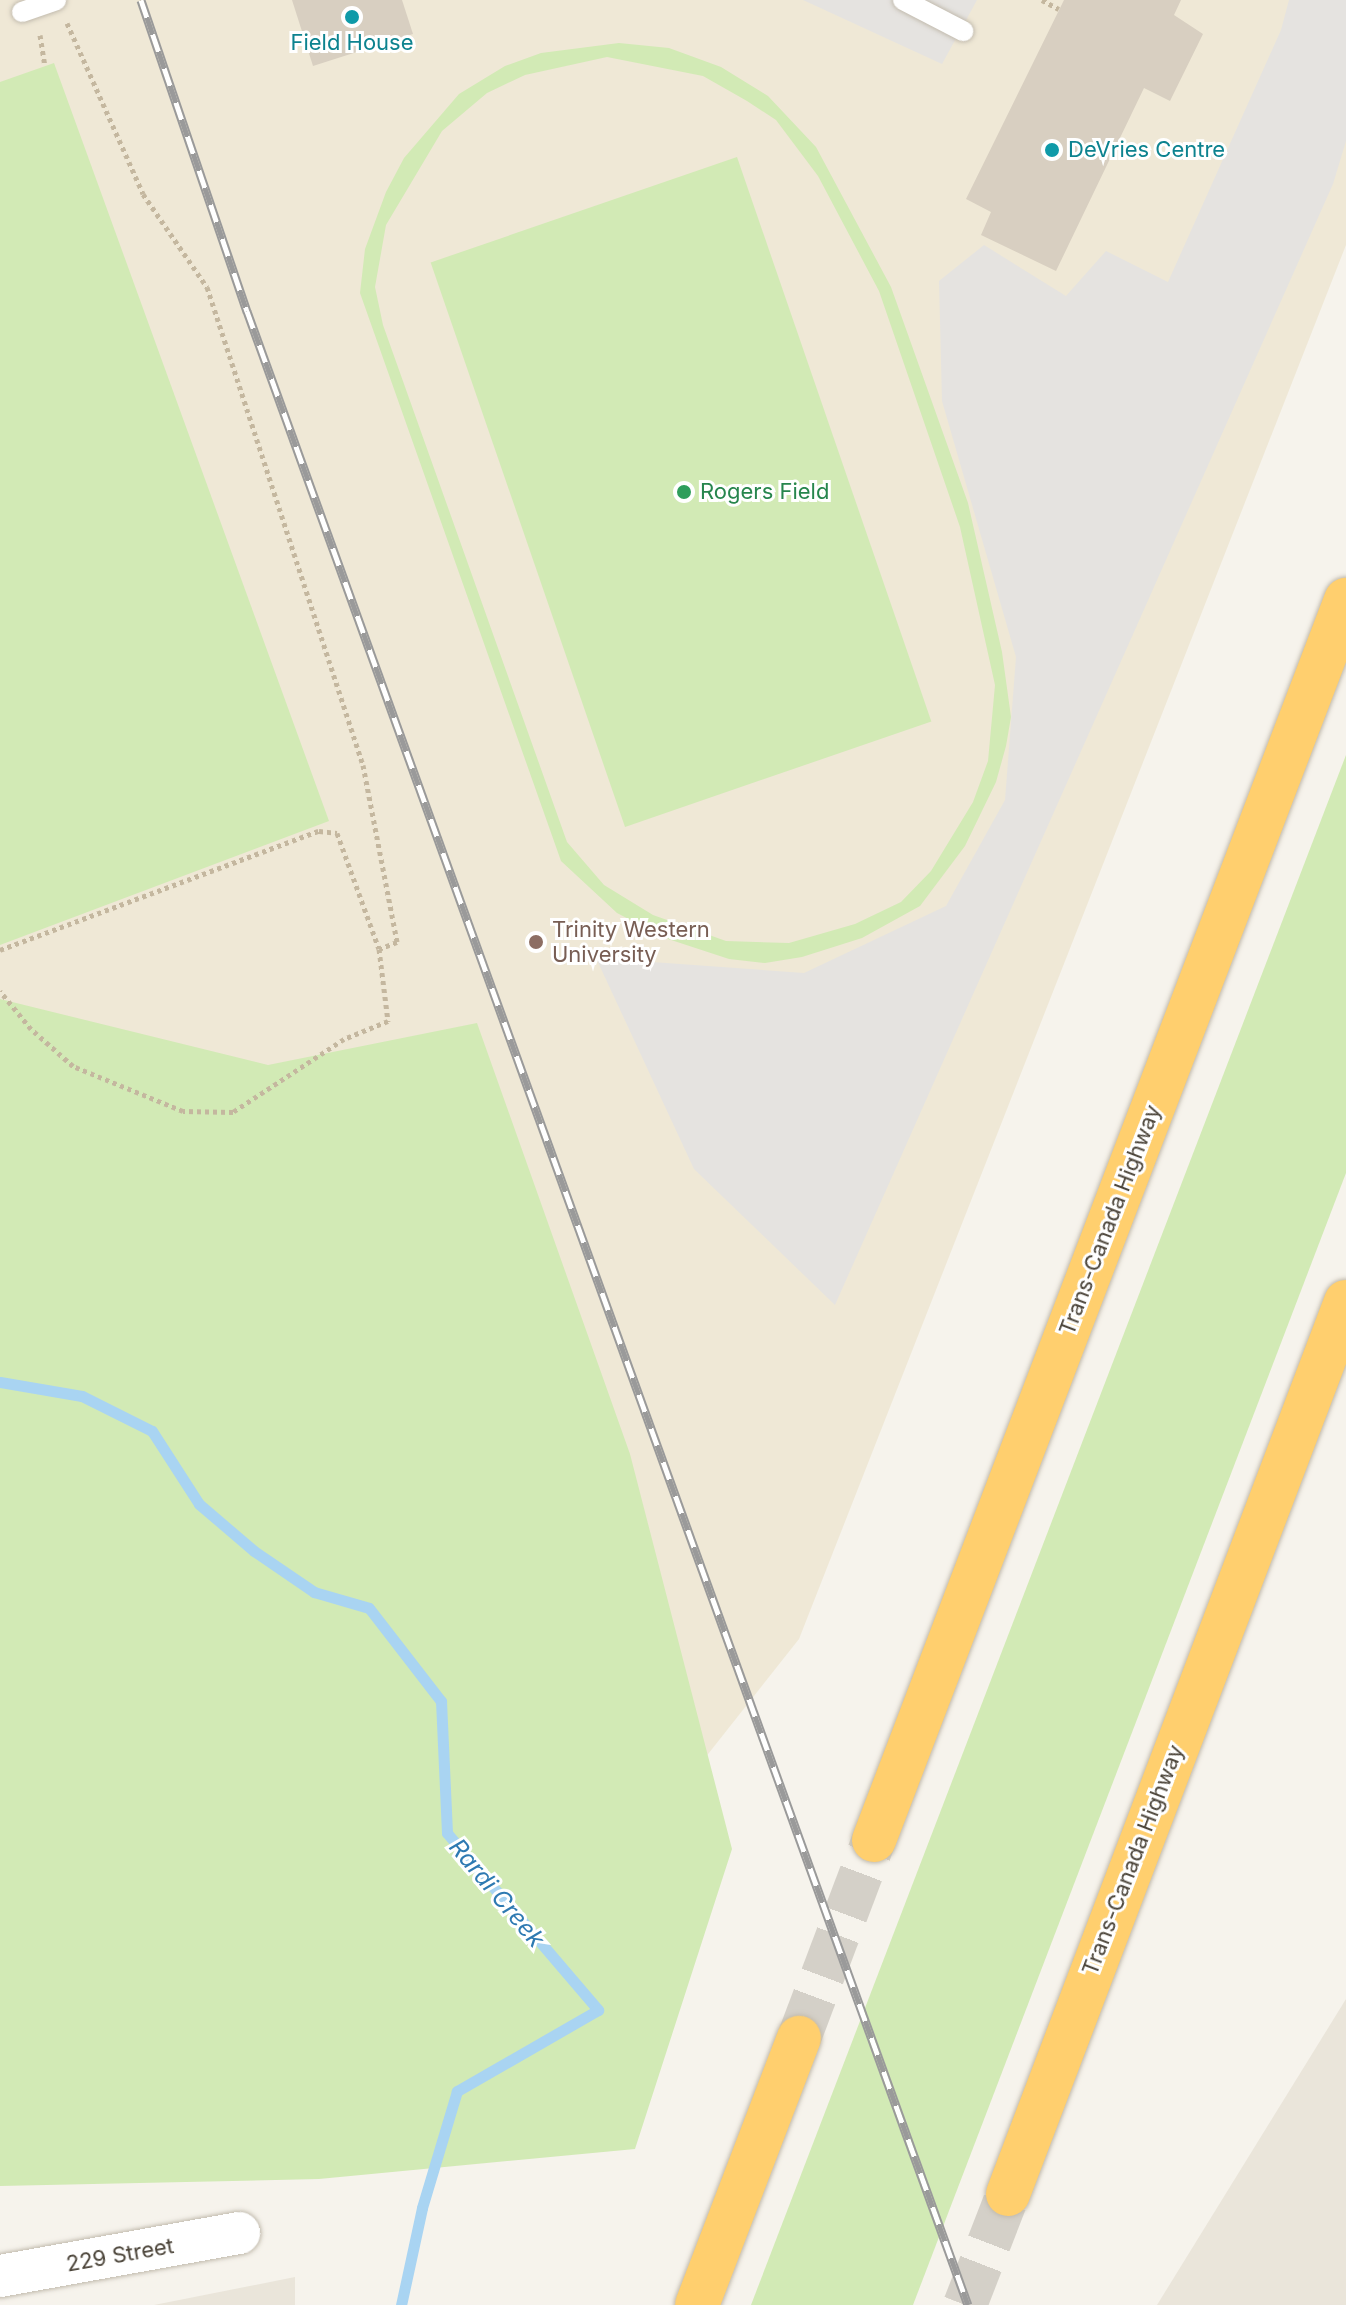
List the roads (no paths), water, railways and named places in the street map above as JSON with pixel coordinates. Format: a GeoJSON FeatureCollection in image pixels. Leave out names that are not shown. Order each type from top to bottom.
{"type":"FeatureCollection","features":[{"type":"Feature","properties":{"kind":"highway","name":"Trans-Canada Highway"},"geometry":{"type":"LineString","coordinates":[[874,1840],[1346,600]]}},
{"type":"Feature","properties":{"kind":"highway","name":"Trans-Canada Highway"},"geometry":{"type":"LineString","coordinates":[[1008,2194],[1346,1302]]}},
{"type":"Feature","properties":{"kind":"highway"},"geometry":{"type":"LineString","coordinates":[[697,2305],[799,2038]]}},
{"type":"Feature","properties":{"kind":"street","name":"229 Street"},"geometry":{"type":"LineString","coordinates":[[0,2276],[239,2233]]}},
{"type":"Feature","properties":{"kind":"lane"},"geometry":{"type":"LineString","coordinates":[[903,0],[963,31]]}},
{"type":"Feature","properties":{"kind":"lane"},"geometry":{"type":"LineString","coordinates":[[22,12],[59,7]]}},
{"type":"Feature","properties":{"kind":"waterway","name":"Rardi Creek"},"geometry":{"type":"LineString","coordinates":[[0,1382],[82,1396],[152,1431],[199,1504],[254,1551],[314,1592],[369,1608],[441,1701],[447,1833],[598,2010],[457,2091],[422,2208],[401,2305]]}},
{"type":"Feature","properties":{"kind":"tunnel"},"geometry":{"type":"LineString","coordinates":[[799,2038],[874,1840]]}},
{"type":"Feature","properties":{"kind":"tunnel"},"geometry":{"type":"LineString","coordinates":[[965,2305],[1008,2194]]}},
{"type":"Feature","properties":{"kind":"railway"},"geometry":{"type":"LineString","coordinates":[[141,0],[247,311],[968,2305]]}},
{"type":"Feature","properties":{"kind":"place","name":"Field House"},"geometry":{"type":"Point","coordinates":[352,17]}},
{"type":"Feature","properties":{"kind":"place","name":"DeVries Centre"},"geometry":{"type":"Point","coordinates":[1052,150]}},
{"type":"Feature","properties":{"kind":"place","name":"Rogers Field"},"geometry":{"type":"Point","coordinates":[684,492]}},
{"type":"Feature","properties":{"kind":"place","name":"Trinity Western University"},"geometry":{"type":"Point","coordinates":[536,942]}}]}
